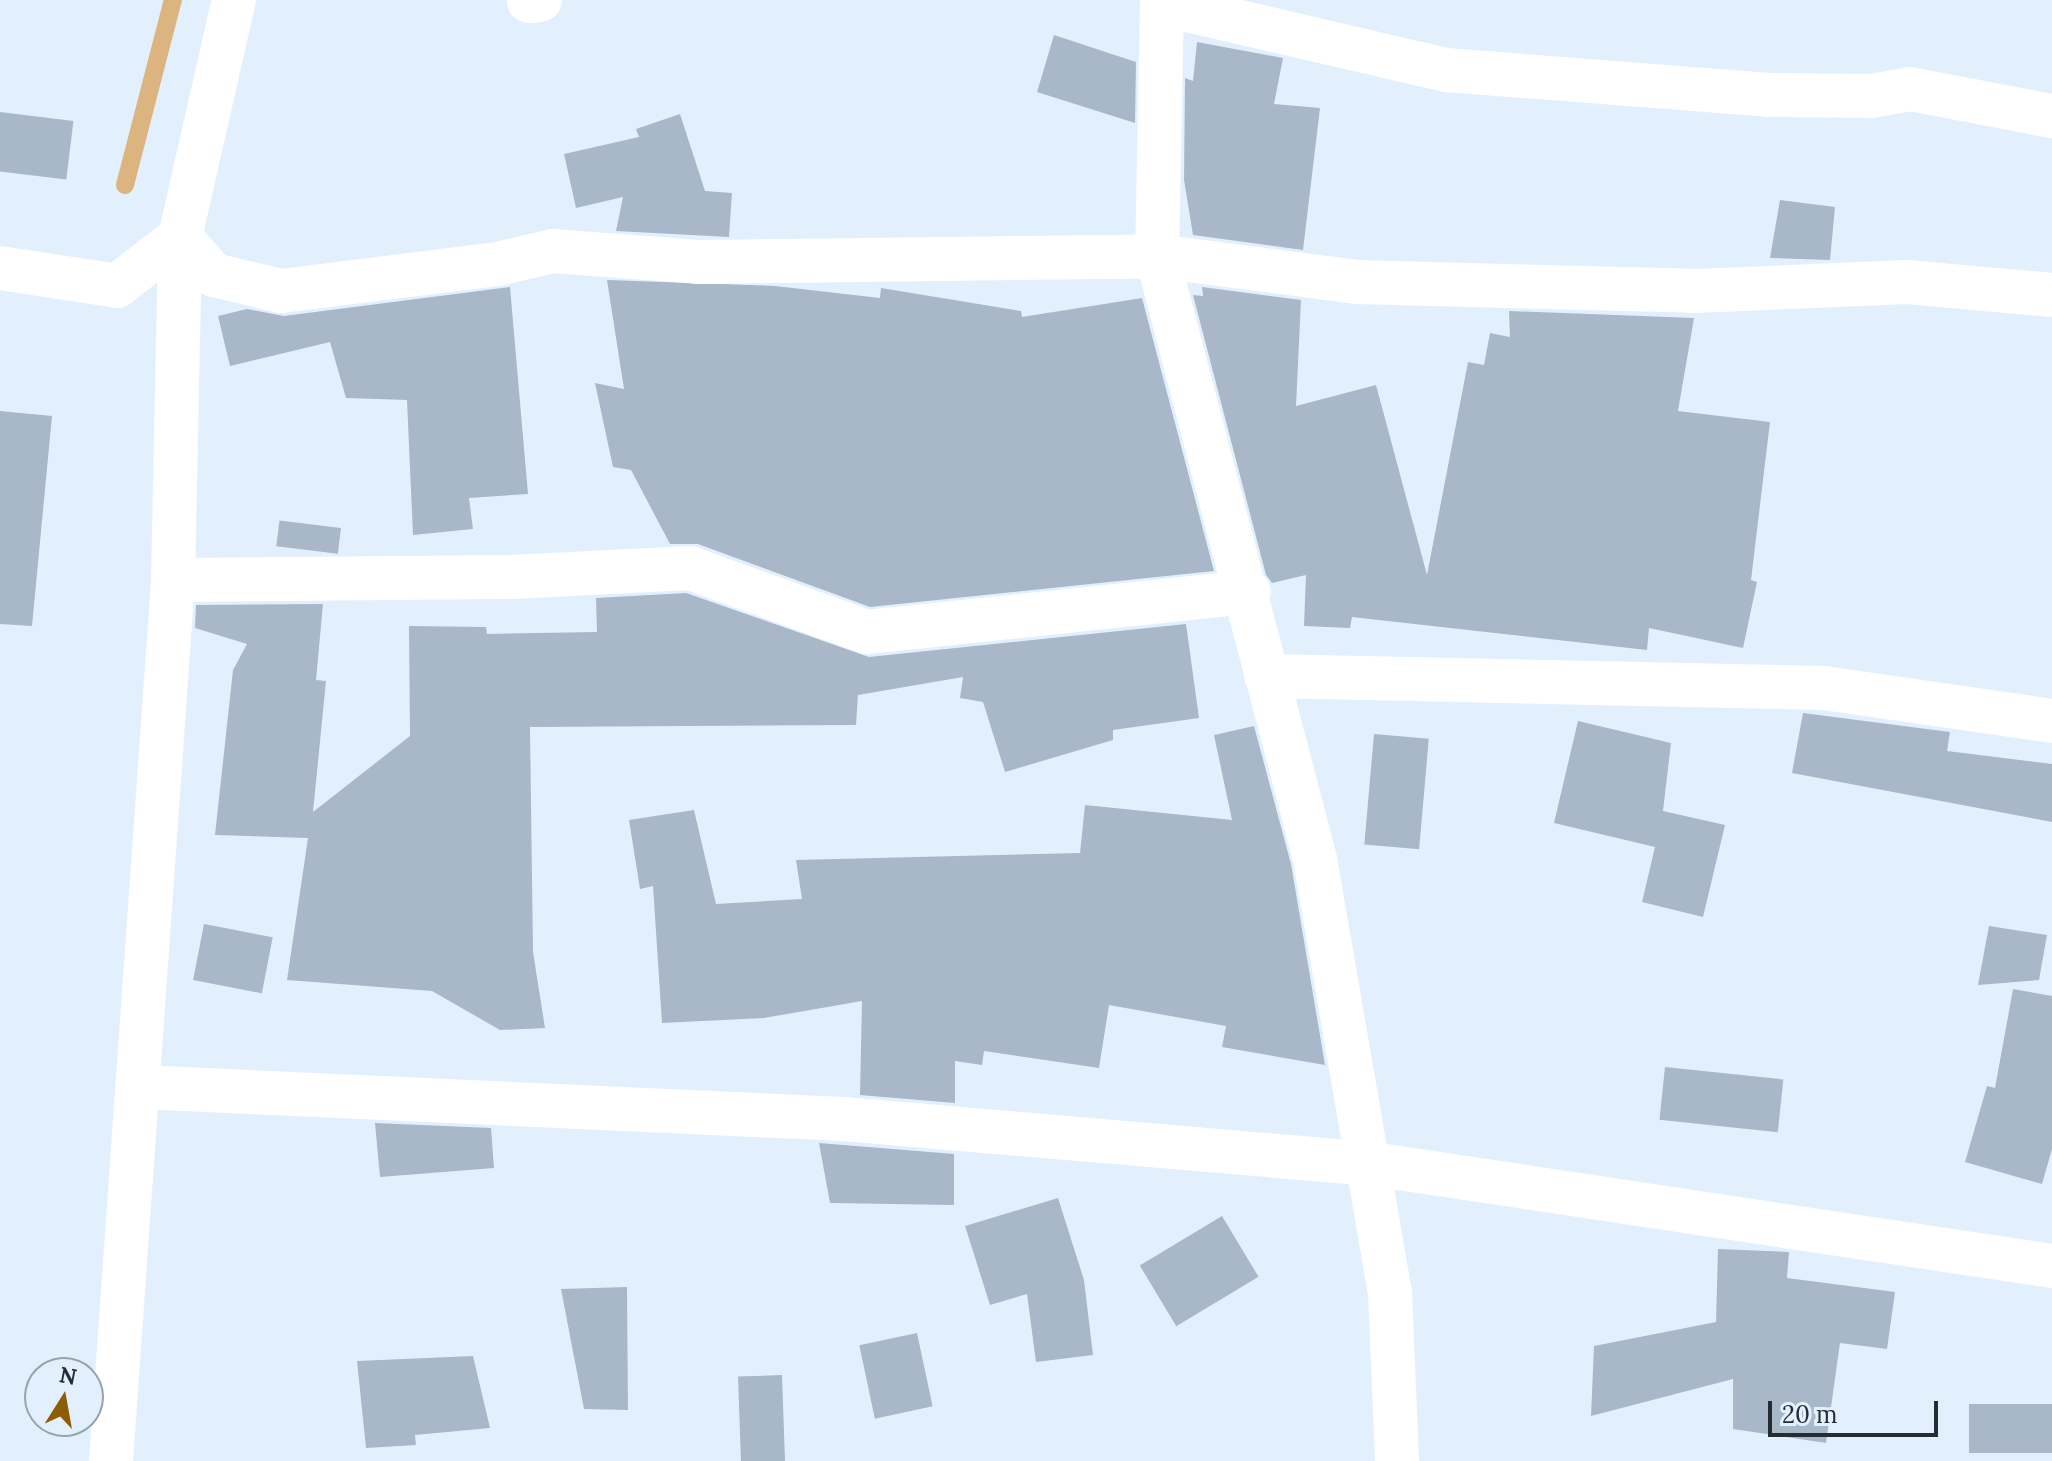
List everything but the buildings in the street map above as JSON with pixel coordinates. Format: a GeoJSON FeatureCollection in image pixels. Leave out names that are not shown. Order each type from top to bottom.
{"type":"FeatureCollection","features":[{"type":"Feature","properties":{"kind":"street"},"geometry":{"type":"LineString","coordinates":[[111,1461],[173,580],[180,237],[234,0]]}},
{"type":"Feature","properties":{"kind":"street"},"geometry":{"type":"LineString","coordinates":[[1397,1461],[1390,1292],[1372,1164],[1315,859],[1266,676],[1249,592],[1157,256],[1162,2],[1446,70],[1769,95],[1871,96],[1910,89],[2052,116]]}},
{"type":"Feature","properties":{"kind":"street"},"geometry":{"type":"LineString","coordinates":[[180,237],[214,275],[281,291],[498,264],[553,251],[698,262],[1157,256],[1356,282],[1694,291],[1907,282],[2052,295]]}},
{"type":"Feature","properties":{"kind":"street"},"geometry":{"type":"LineString","coordinates":[[0,268],[117,286],[180,237]]}},
{"type":"Feature","properties":{"kind":"street"},"geometry":{"type":"LineString","coordinates":[[173,580],[511,577],[690,568],[867,632],[1249,592]]}},
{"type":"Feature","properties":{"kind":"street"},"geometry":{"type":"LineString","coordinates":[[1266,676],[1824,688],[2052,721]]}},
{"type":"Feature","properties":{"kind":"street"},"geometry":{"type":"LineString","coordinates":[[139,1087],[581,1103],[1372,1164],[2052,1266]]}},
{"type":"Feature","properties":{"kind":"waterway"},"geometry":{"type":"LineString","coordinates":[[125,185],[173,0]]}}]}
